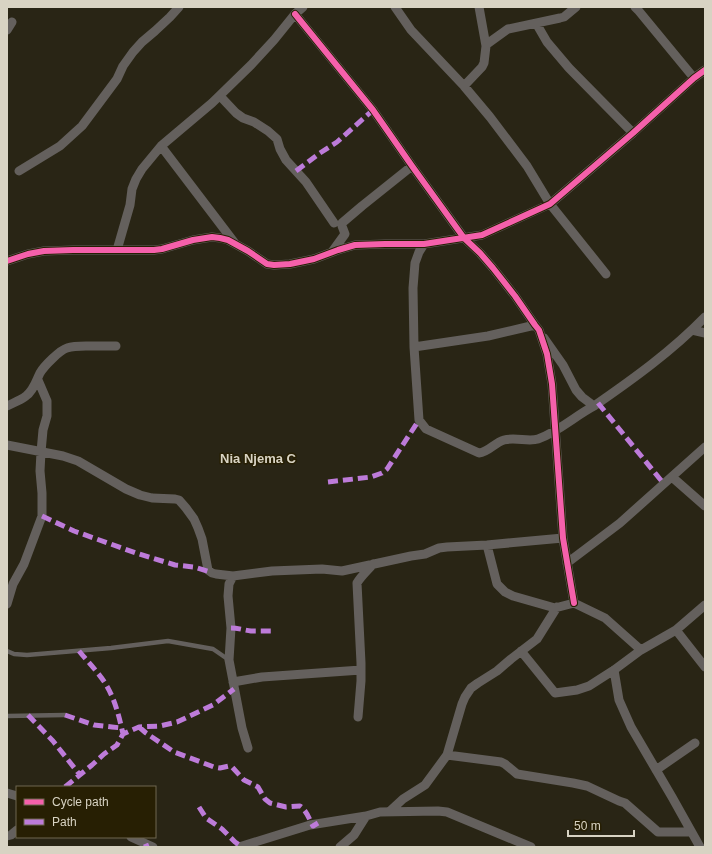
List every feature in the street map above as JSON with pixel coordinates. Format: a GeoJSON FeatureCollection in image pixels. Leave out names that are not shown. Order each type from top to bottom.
{"type":"FeatureCollection","features":[{"type":"Feature","properties":{"kind":"street"},"geometry":{"type":"LineString","coordinates":[[19,170],[60,146],[82,126],[117,79],[132,52],[179,7]]}},
{"type":"Feature","properties":{"kind":"street"},"geometry":{"type":"LineString","coordinates":[[117,250],[130,205],[132,189],[142,169],[161,146],[220,96],[251,65],[295,14],[303,7]]}},
{"type":"Feature","properties":{"kind":"street"},"geometry":{"type":"LineString","coordinates":[[395,7],[411,30],[464,86],[490,117],[527,166],[550,204],[606,274]]}},
{"type":"Feature","properties":{"kind":"street"},"geometry":{"type":"LineString","coordinates":[[464,86],[484,63],[486,46],[479,7]]}},
{"type":"Feature","properties":{"kind":"street"},"geometry":{"type":"LineString","coordinates":[[486,46],[508,29],[560,18],[576,7]]}},
{"type":"Feature","properties":{"kind":"street"},"geometry":{"type":"LineString","coordinates":[[634,7],[694,78]]}},
{"type":"Feature","properties":{"kind":"street"},"geometry":{"type":"LineString","coordinates":[[295,14],[373,110],[464,238],[480,253],[515,296],[563,365],[576,390],[582,397],[594,406]]}},
{"type":"Feature","properties":{"kind":"street"},"geometry":{"type":"LineString","coordinates":[[536,23],[547,42],[569,68],[634,133]]}},
{"type":"Feature","properties":{"kind":"street"},"geometry":{"type":"LineString","coordinates":[[7,261],[28,254],[44,252],[73,250],[154,250],[193,240],[212,237],[228,240],[248,250],[267,264],[290,264],[314,259],[332,252],[355,246],[424,244],[482,235],[550,204],[634,133],[694,78],[705,70]]}},
{"type":"Feature","properties":{"kind":"street"},"geometry":{"type":"LineString","coordinates":[[220,96],[242,118],[254,122],[268,131],[277,140],[286,160],[306,182],[334,223]]}},
{"type":"Feature","properties":{"kind":"street"},"geometry":{"type":"LineString","coordinates":[[161,146],[235,244]]}},
{"type":"Feature","properties":{"kind":"street"},"geometry":{"type":"LineString","coordinates":[[332,252],[345,234],[342,223],[412,166]]}},
{"type":"Feature","properties":{"kind":"street"},"geometry":{"type":"LineString","coordinates":[[424,244],[415,262],[413,288],[414,347],[419,420],[426,429],[479,453],[488,451],[504,440],[517,438],[536,440],[556,430],[594,406],[645,370],[705,317]]}},
{"type":"Feature","properties":{"kind":"street"},"geometry":{"type":"LineString","coordinates":[[414,347],[537,328]]}},
{"type":"Feature","properties":{"kind":"street"},"geometry":{"type":"LineString","coordinates":[[537,328],[547,354],[552,384],[563,538],[574,603]]}},
{"type":"Feature","properties":{"kind":"street"},"geometry":{"type":"LineString","coordinates":[[692,330],[705,333]]}},
{"type":"Feature","properties":{"kind":"street"},"geometry":{"type":"LineString","coordinates":[[7,406],[26,396],[38,380],[40,372],[67,348],[79,346],[116,346]]}},
{"type":"Feature","properties":{"kind":"street"},"geometry":{"type":"LineString","coordinates":[[7,604],[13,584],[24,564],[42,516],[40,470],[43,430],[47,416],[48,404],[38,380]]}},
{"type":"Feature","properties":{"kind":"street"},"geometry":{"type":"LineString","coordinates":[[7,445],[63,456],[78,461],[126,489],[140,495],[152,498],[179,500],[194,519],[198,528],[202,539],[208,570],[216,574],[233,576],[272,571],[322,569],[342,571],[425,554],[440,548],[563,538]]}},
{"type":"Feature","properties":{"kind":"street"},"geometry":{"type":"LineString","coordinates":[[567,563],[620,522],[705,447]]}},
{"type":"Feature","properties":{"kind":"street"},"geometry":{"type":"LineString","coordinates":[[672,477],[705,506]]}},
{"type":"Feature","properties":{"kind":"street"},"geometry":{"type":"LineString","coordinates":[[487,545],[497,584],[505,592],[513,596],[557,608],[574,603],[605,618],[641,650]]}},
{"type":"Feature","properties":{"kind":"street"},"geometry":{"type":"LineString","coordinates":[[358,717],[361,670],[357,583],[373,564]]}},
{"type":"Feature","properties":{"kind":"street"},"geometry":{"type":"LineString","coordinates":[[342,571],[351,576],[357,583]]}},
{"type":"Feature","properties":{"kind":"street"},"geometry":{"type":"LineString","coordinates":[[233,576],[229,584],[228,596],[231,628],[229,660],[242,728],[248,748]]}},
{"type":"Feature","properties":{"kind":"street"},"geometry":{"type":"LineString","coordinates":[[521,651],[555,693],[577,690],[589,686],[641,650],[676,630],[705,605]]}},
{"type":"Feature","properties":{"kind":"street"},"geometry":{"type":"LineString","coordinates":[[390,811],[403,799],[425,784],[447,755],[462,704],[472,688],[503,667],[537,639],[557,608]]}},
{"type":"Feature","properties":{"kind":"street"},"geometry":{"type":"LineString","coordinates":[[676,630],[705,667]]}},
{"type":"Feature","properties":{"kind":"street"},"geometry":{"type":"LineString","coordinates":[[233,682],[262,677],[361,670]]}},
{"type":"Feature","properties":{"kind":"street"},"geometry":{"type":"LineString","coordinates":[[614,670],[619,700],[631,727],[700,847]]}},
{"type":"Feature","properties":{"kind":"street"},"geometry":{"type":"LineString","coordinates":[[656,770],[695,743]]}},
{"type":"Feature","properties":{"kind":"street"},"geometry":{"type":"LineString","coordinates":[[447,755],[501,762],[517,774],[588,786],[625,803],[658,832],[691,832]]}},
{"type":"Feature","properties":{"kind":"street"},"geometry":{"type":"LineString","coordinates":[[239,847],[310,825],[366,816],[380,812],[438,811],[447,812],[531,847]]}},
{"type":"Feature","properties":{"kind":"street"},"geometry":{"type":"LineString","coordinates":[[340,847],[354,834],[366,816]]}},
{"type":"Feature","properties":{"kind":"street"},"geometry":{"type":"LineString","coordinates":[[7,836],[16,831]]}},
{"type":"Feature","properties":{"kind":"street"},"geometry":{"type":"LineString","coordinates":[[133,838],[153,847]]}},
{"type":"Feature","properties":{"kind":"lane"},"geometry":{"type":"LineString","coordinates":[[7,651],[14,654],[26,655],[111,648],[168,641],[214,649],[229,660]]}},
{"type":"Feature","properties":{"kind":"lane"},"geometry":{"type":"LineString","coordinates":[[7,716],[65,715]]}},
{"type":"Feature","properties":{"kind":"marked path"},"geometry":{"type":"LineString","coordinates":[[296,171],[337,142],[373,110]]}},
{"type":"Feature","properties":{"kind":"marked path"},"geometry":{"type":"LineString","coordinates":[[598,403],[664,484]]}},
{"type":"Feature","properties":{"kind":"marked path"},"geometry":{"type":"LineString","coordinates":[[328,482],[371,477],[382,473],[387,469],[419,420]]}},
{"type":"Feature","properties":{"kind":"marked path"},"geometry":{"type":"LineString","coordinates":[[42,516],[74,531],[136,553],[175,565],[194,567],[210,572]]}},
{"type":"Feature","properties":{"kind":"marked path"},"geometry":{"type":"LineString","coordinates":[[231,628],[251,631],[275,631]]}},
{"type":"Feature","properties":{"kind":"marked path"},"geometry":{"type":"LineString","coordinates":[[79,651],[105,683],[116,708],[123,734]]}},
{"type":"Feature","properties":{"kind":"marked path"},"geometry":{"type":"LineString","coordinates":[[66,786],[117,745],[123,734],[139,727],[160,726],[177,722],[213,705],[234,689]]}},
{"type":"Feature","properties":{"kind":"marked path"},"geometry":{"type":"LineString","coordinates":[[28,715],[53,741],[80,775]]}},
{"type":"Feature","properties":{"kind":"marked path"},"geometry":{"type":"LineString","coordinates":[[65,715],[94,725],[122,728]]}},
{"type":"Feature","properties":{"kind":"marked path"},"geometry":{"type":"LineString","coordinates":[[139,727],[174,752],[214,767],[232,767],[244,780],[258,787],[265,799],[270,803],[286,807],[300,806],[306,813],[313,826],[318,823]]}},
{"type":"Feature","properties":{"kind":"marked path"},"geometry":{"type":"LineString","coordinates":[[199,807],[206,818],[222,829],[241,846]]}},
{"type":"Feature","properties":{"kind":"marked path"},"geometry":{"type":"LineString","coordinates":[[144,847],[149,845]]}},
{"type":"Feature","properties":{"kind":"cycle path"},"geometry":{"type":"LineString","coordinates":[[295,14],[373,110],[464,238],[493,268],[539,330],[547,354],[552,384],[563,538],[574,603]]}},
{"type":"Feature","properties":{"kind":"cycle path"},"geometry":{"type":"LineString","coordinates":[[7,261],[28,254],[44,251],[154,250],[193,240],[212,237],[228,240],[267,264],[274,265],[290,264],[314,259],[355,245],[424,244],[482,235],[550,204],[705,70]]}},
{"type":"Feature","properties":{"kind":"district","name":"Nia Njema C"},"geometry":{"type":"Point","coordinates":[258,458]}}]}
